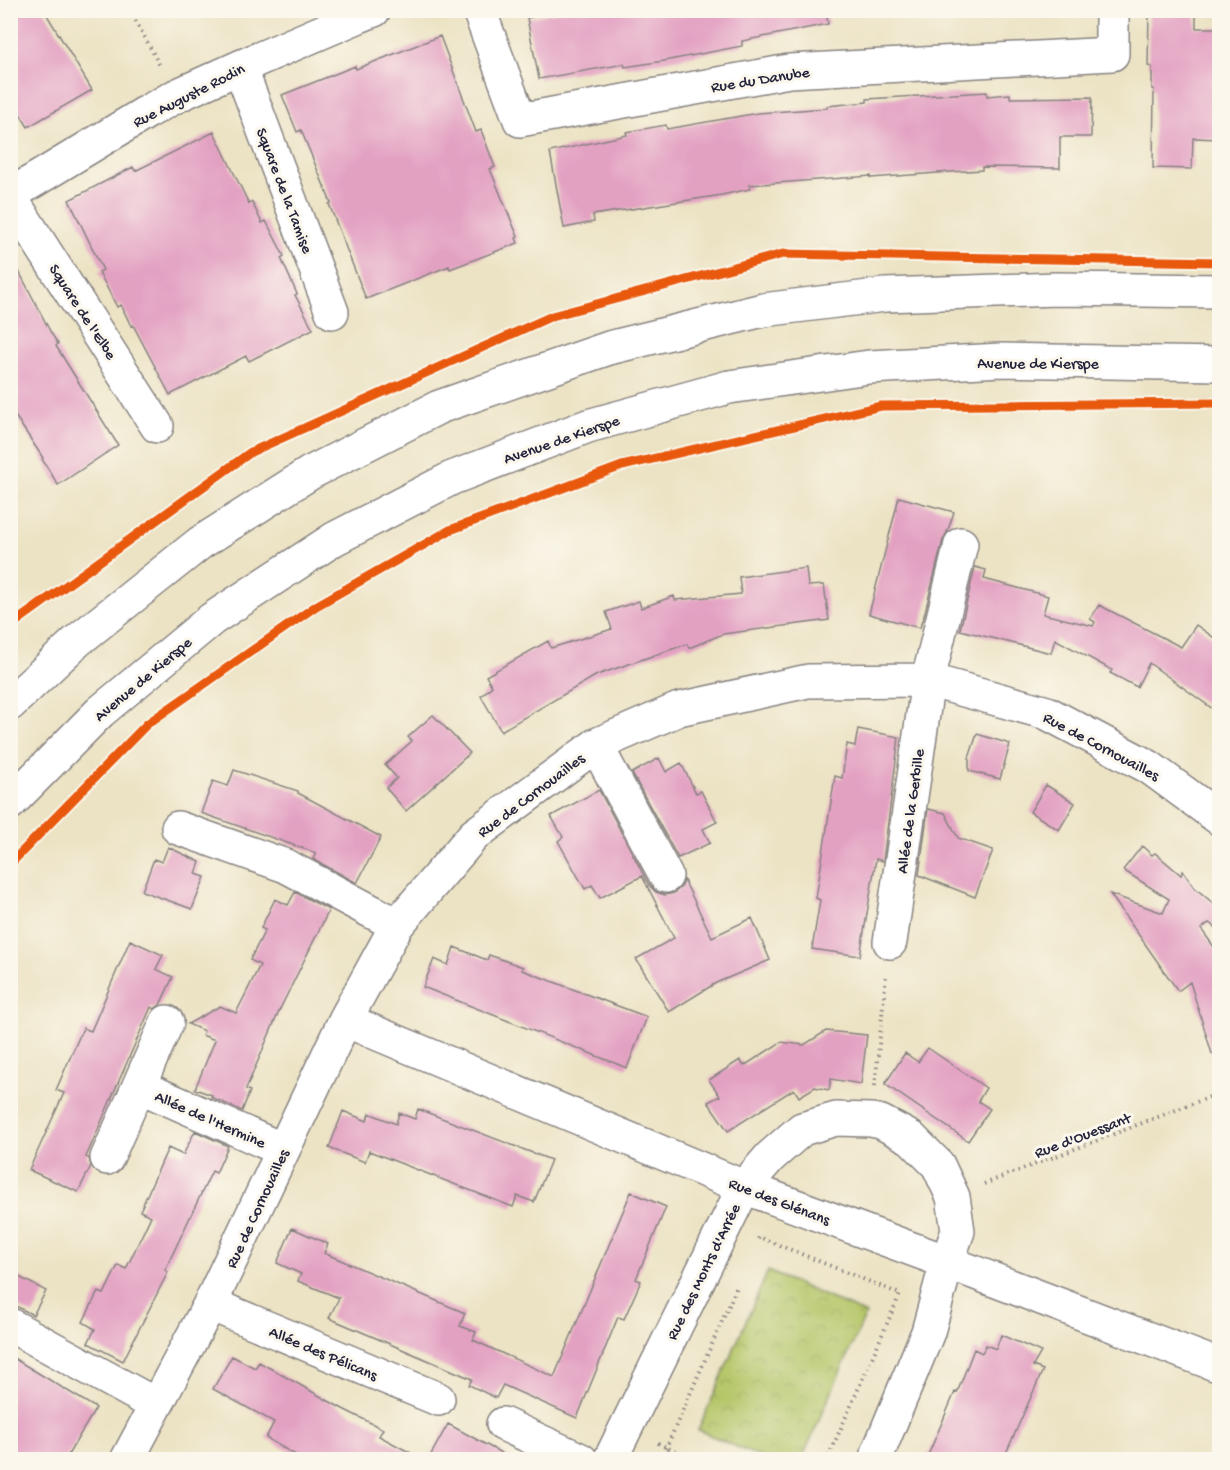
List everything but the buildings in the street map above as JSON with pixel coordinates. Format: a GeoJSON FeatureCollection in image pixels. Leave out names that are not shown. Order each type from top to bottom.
{"type":"FeatureCollection","features":[{"type":"Feature","properties":{"kind":"street","name":"Rue du Danube"},"geometry":{"type":"LineString","coordinates":[[479,10],[520,120],[789,71],[1112,54],[1112,10]]}},
{"type":"Feature","properties":{"kind":"street","name":"Rue Auguste Rodin"},"geometry":{"type":"LineString","coordinates":[[10,196],[176,96],[364,12]]}},
{"type":"Feature","properties":{"kind":"street","name":"Square de la Tamise"},"geometry":{"type":"LineString","coordinates":[[240,67],[332,312]]}},
{"type":"Feature","properties":{"kind":"street","name":"Square de l'Elbe"},"geometry":{"type":"LineString","coordinates":[[10,196],[158,426]]}},
{"type":"Feature","properties":{"kind":"street"},"geometry":{"type":"LineString","coordinates":[[10,704],[76,640],[200,543],[310,473],[439,407],[609,348],[763,310],[885,294],[1056,289],[1220,291]]}},
{"type":"Feature","properties":{"kind":"street","name":"Avenue de Kierspe"},"geometry":{"type":"LineString","coordinates":[[10,803],[100,712],[212,619],[315,551],[452,478],[588,426],[729,387],[869,367],[1001,360],[1220,364]]}},
{"type":"Feature","properties":{"kind":"street","name":"Allée de la Gerbille"},"geometry":{"type":"LineString","coordinates":[[890,942],[928,680],[962,544]]}},
{"type":"Feature","properties":{"kind":"street","name":"Rue de Cornouailles"},"geometry":{"type":"LineString","coordinates":[[127,1460],[210,1304],[345,1020],[398,925],[474,835],[596,745],[679,709],[808,681],[928,680],[1047,713],[1149,766],[1220,819]]}},
{"type":"Feature","properties":{"kind":"street"},"geometry":{"type":"LineString","coordinates":[[596,745],[666,876]]}},
{"type":"Feature","properties":{"kind":"street"},"geometry":{"type":"LineString","coordinates":[[178,828],[286,866],[398,925]]}},
{"type":"Feature","properties":{"kind":"street","name":"Rue des Glénans"},"geometry":{"type":"LineString","coordinates":[[345,1020],[744,1187],[1220,1366]]}},
{"type":"Feature","properties":{"kind":"street","name":"Allée de l'Hermine"},"geometry":{"type":"LineString","coordinates":[[107,1158],[167,1022]]}},
{"type":"Feature","properties":{"kind":"street","name":"Allée de l'Hermine"},"geometry":{"type":"LineString","coordinates":[[139,1086],[283,1150]]}},
{"type":"Feature","properties":{"kind":"street","name":"Rue des Monts d'Arrée"},"geometry":{"type":"LineString","coordinates":[[610,1460],[744,1187],[770,1157],[802,1129],[836,1119],[881,1122],[911,1138],[938,1165],[953,1197],[958,1231],[928,1332],[874,1460]]}},
{"type":"Feature","properties":{"kind":"street","name":"Allée des Pélicans"},"geometry":{"type":"LineString","coordinates":[[210,1304],[438,1399]]}},
{"type":"Feature","properties":{"kind":"street"},"geometry":{"type":"LineString","coordinates":[[10,1325],[156,1405]]}},
{"type":"Feature","properties":{"kind":"street"},"geometry":{"type":"LineString","coordinates":[[503,1424],[581,1460]]}},
{"type":"Feature","properties":{"kind":"path"},"geometry":{"type":"LineString","coordinates":[[130,10],[176,96]]}},
{"type":"Feature","properties":{"kind":"path"},"geometry":{"type":"LineString","coordinates":[[871,1120],[890,942]]}},
{"type":"Feature","properties":{"kind":"path"},"geometry":{"type":"LineString","coordinates":[[755,1247],[759,1237],[900,1294],[827,1460]]}},
{"type":"Feature","properties":{"kind":"path"},"geometry":{"type":"LineString","coordinates":[[661,1460],[741,1279]]}},
{"type":"Feature","properties":{"kind":"green space"},"geometry":{"type":"Polygon","coordinates":[[[768,1271],[866,1314],[802,1459],[765,1459],[698,1430],[768,1271]]]}},
{"type":"Feature","properties":{"kind":"cycle path"},"geometry":{"type":"LineString","coordinates":[[10,626],[251,452],[552,316],[783,254],[1220,262]]}},
{"type":"Feature","properties":{"kind":"cycle path"},"geometry":{"type":"LineString","coordinates":[[10,864],[147,724],[316,606],[450,530],[622,466],[881,406],[1220,403]]}}]}
